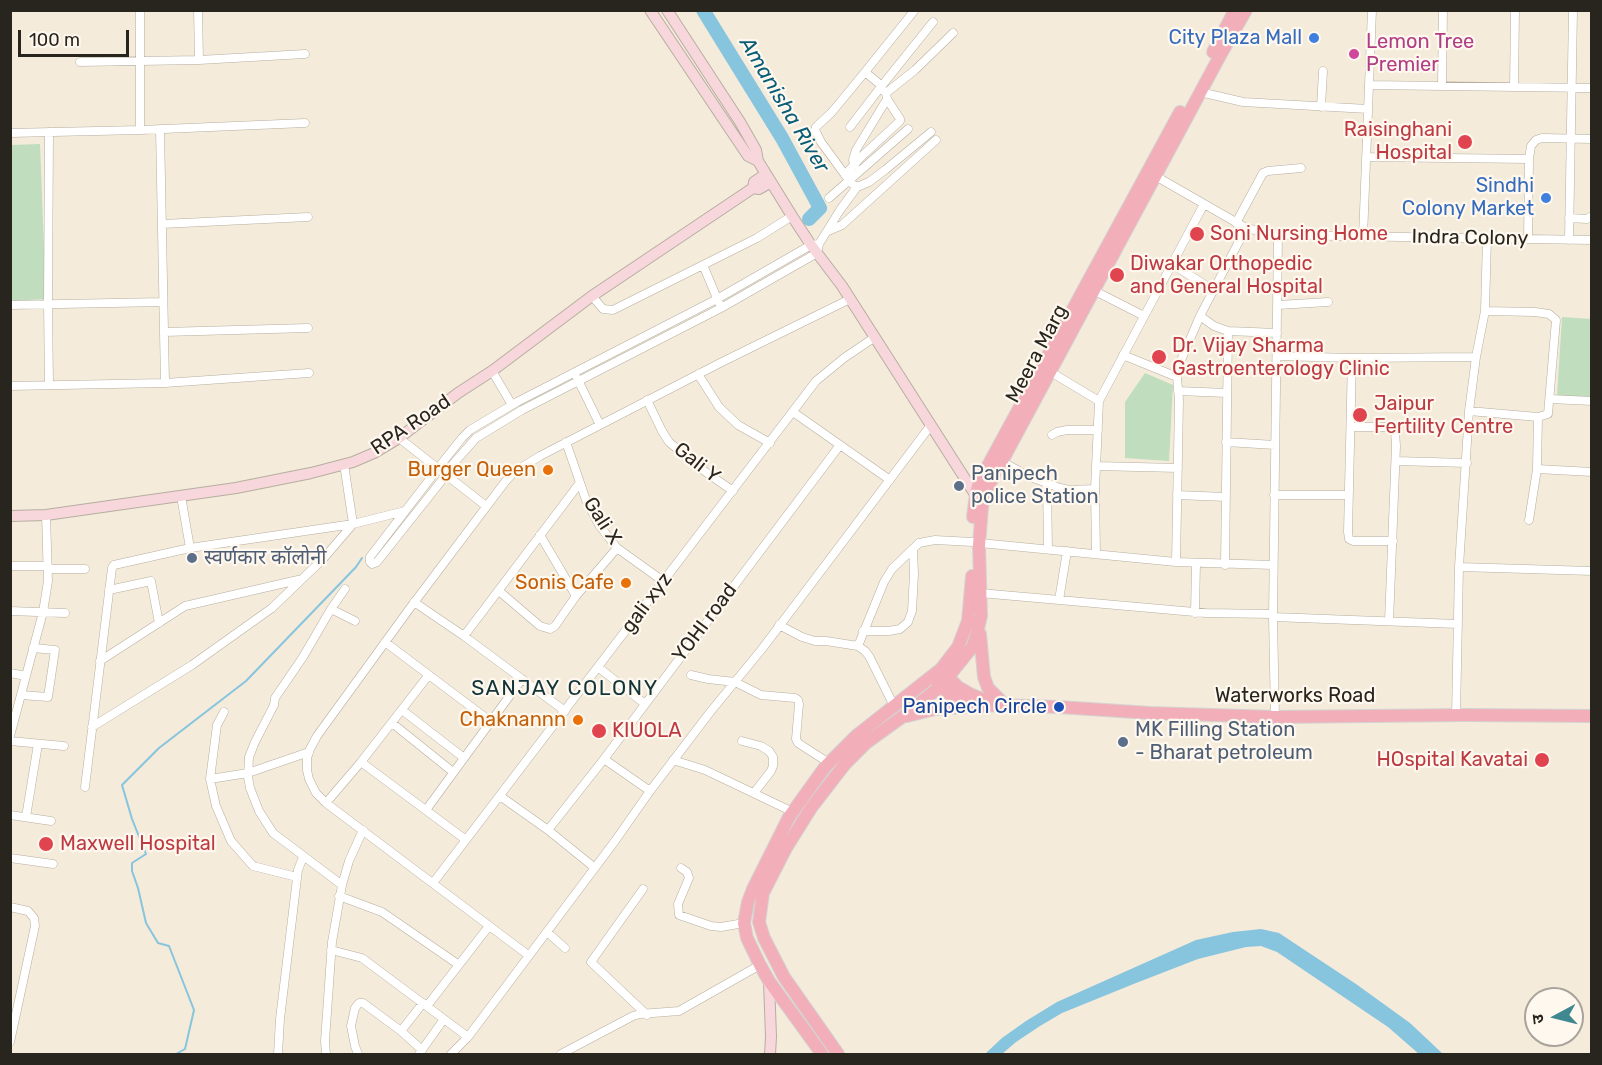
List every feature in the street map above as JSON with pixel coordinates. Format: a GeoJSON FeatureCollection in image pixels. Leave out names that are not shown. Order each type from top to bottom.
{"type":"FeatureCollection","features":[{"type":"Feature","properties":{"kind":"main road","name":"Meera Marg"},"geometry":{"type":"LineString","coordinates":[[940,677],[958,647],[968,621],[976,542],[986,491],[1094,290],[1235,10]]}},
{"type":"Feature","properties":{"kind":"main road","name":"Meera Marg"},"geometry":{"type":"LineString","coordinates":[[838,1054],[784,977],[764,938],[759,922],[763,893],[786,848],[827,785],[866,743],[902,717],[973,646],[980,621],[980,593],[973,517],[976,494],[983,476],[1246,10]]}},
{"type":"Feature","properties":{"kind":"main road"},"geometry":{"type":"LineString","coordinates":[[980,621],[984,677],[988,688],[1002,705]]}},
{"type":"Feature","properties":{"kind":"main road"},"geometry":{"type":"LineString","coordinates":[[940,677],[970,694],[1002,705]]}},
{"type":"Feature","properties":{"kind":"main road"},"geometry":{"type":"LineString","coordinates":[[822,1054],[769,981],[747,938],[744,923],[748,902],[793,812],[829,763],[856,735],[894,706],[940,677]]}},
{"type":"Feature","properties":{"kind":"main road"},"geometry":{"type":"LineString","coordinates":[[940,677],[948,693],[973,706]]}},
{"type":"Feature","properties":{"kind":"main road"},"geometry":{"type":"LineString","coordinates":[[902,717],[935,709],[1002,705]]}},
{"type":"Feature","properties":{"kind":"main road","name":"Waterworks Road"},"geometry":{"type":"LineString","coordinates":[[1002,705],[1275,717],[1592,716]]}},
{"type":"Feature","properties":{"kind":"street"},"geometry":{"type":"LineString","coordinates":[[140,10],[140,130]]}},
{"type":"Feature","properties":{"kind":"street"},"geometry":{"type":"LineString","coordinates":[[198,10],[199,60]]}},
{"type":"Feature","properties":{"kind":"street"},"geometry":{"type":"LineString","coordinates":[[650,10],[748,156],[758,161]]}},
{"type":"Feature","properties":{"kind":"street"},"geometry":{"type":"LineString","coordinates":[[667,10],[740,122],[756,150],[758,161],[792,216],[816,247],[875,337],[976,494],[982,507]]}},
{"type":"Feature","properties":{"kind":"street"},"geometry":{"type":"LineString","coordinates":[[1363,237],[1372,10]]}},
{"type":"Feature","properties":{"kind":"street"},"geometry":{"type":"LineString","coordinates":[[1442,86],[1443,10]]}},
{"type":"Feature","properties":{"kind":"street"},"geometry":{"type":"LineString","coordinates":[[1514,87],[1515,10]]}},
{"type":"Feature","properties":{"kind":"street"},"geometry":{"type":"LineString","coordinates":[[1569,240],[1574,10]]}},
{"type":"Feature","properties":{"kind":"street"},"geometry":{"type":"LineString","coordinates":[[857,187],[847,178],[815,130],[915,11]]}},
{"type":"Feature","properties":{"kind":"street"},"geometry":{"type":"LineString","coordinates":[[850,127],[884,91],[933,22]]}},
{"type":"Feature","properties":{"kind":"street"},"geometry":{"type":"LineString","coordinates":[[855,165],[853,160],[856,150],[884,91],[915,70],[953,33]]}},
{"type":"Feature","properties":{"kind":"street"},"geometry":{"type":"LineString","coordinates":[[80,62],[199,60],[305,54]]}},
{"type":"Feature","properties":{"kind":"street"},"geometry":{"type":"LineString","coordinates":[[847,178],[861,157],[900,121],[884,91],[865,72]]}},
{"type":"Feature","properties":{"kind":"street"},"geometry":{"type":"LineString","coordinates":[[1321,107],[1323,72]]}},
{"type":"Feature","properties":{"kind":"street"},"geometry":{"type":"LineString","coordinates":[[1369,85],[1592,88]]}},
{"type":"Feature","properties":{"kind":"street"},"geometry":{"type":"LineString","coordinates":[[1200,92],[1243,102],[1368,109]]}},
{"type":"Feature","properties":{"kind":"street"},"geometry":{"type":"LineString","coordinates":[[10,133],[305,123]]}},
{"type":"Feature","properties":{"kind":"street"},"geometry":{"type":"LineString","coordinates":[[160,129],[165,383]]}},
{"type":"Feature","properties":{"kind":"street"},"geometry":{"type":"LineString","coordinates":[[829,198],[847,178],[908,129]]}},
{"type":"Feature","properties":{"kind":"street"},"geometry":{"type":"LineString","coordinates":[[49,132],[50,385]]}},
{"type":"Feature","properties":{"kind":"street"},"geometry":{"type":"LineString","coordinates":[[816,247],[481,423],[462,438],[369,556],[370,562],[372,564],[377,562],[469,445],[522,410],[721,308],[816,247],[857,187],[869,182],[931,132]]}},
{"type":"Feature","properties":{"kind":"street"},"geometry":{"type":"LineString","coordinates":[[1528,239],[1531,146],[1542,138],[1592,139]]}},
{"type":"Feature","properties":{"kind":"street"},"geometry":{"type":"LineString","coordinates":[[828,231],[842,225],[936,140]]}},
{"type":"Feature","properties":{"kind":"street"},"geometry":{"type":"LineString","coordinates":[[1366,157],[1529,159]]}},
{"type":"Feature","properties":{"kind":"street"},"geometry":{"type":"LineString","coordinates":[[1236,223],[1263,173],[1301,168]]}},
{"type":"Feature","properties":{"kind":"street","name":"Indra Colony"},"geometry":{"type":"LineString","coordinates":[[1152,173],[1236,223],[1246,228],[1278,236],[1592,240]]}},
{"type":"Feature","properties":{"kind":"street","name":"RPA Road"},"geometry":{"type":"LineString","coordinates":[[10,516],[46,515],[236,488],[311,473],[374,453],[399,438],[592,296],[753,188],[759,189],[769,178]]}},
{"type":"Feature","properties":{"kind":"street"},"geometry":{"type":"LineString","coordinates":[[1096,554],[1095,489],[1099,401],[1204,204]]}},
{"type":"Feature","properties":{"kind":"street"},"geometry":{"type":"LineString","coordinates":[[592,296],[603,309],[613,310],[757,238],[792,216]]}},
{"type":"Feature","properties":{"kind":"street"},"geometry":{"type":"LineString","coordinates":[[1569,218],[1587,219],[1592,216]]}},
{"type":"Feature","properties":{"kind":"street"},"geometry":{"type":"LineString","coordinates":[[162,224],[308,217]]}},
{"type":"Feature","properties":{"kind":"street"},"geometry":{"type":"LineString","coordinates":[[1176,562],[1177,377],[1179,365],[1200,316],[1246,228]]}},
{"type":"Feature","properties":{"kind":"street"},"geometry":{"type":"LineString","coordinates":[[1275,717],[1273,565],[1278,236]]}},
{"type":"Feature","properties":{"kind":"street"},"geometry":{"type":"LineString","coordinates":[[1456,715],[1459,567],[1469,411],[1485,311],[1487,238]]}},
{"type":"Feature","properties":{"kind":"street"},"geometry":{"type":"LineString","coordinates":[[1172,264],[1213,290]]}},
{"type":"Feature","properties":{"kind":"street"},"geometry":{"type":"LineString","coordinates":[[703,265],[721,308]]}},
{"type":"Feature","properties":{"kind":"street"},"geometry":{"type":"LineString","coordinates":[[1094,290],[1144,316]]}},
{"type":"Feature","properties":{"kind":"street"},"geometry":{"type":"LineString","coordinates":[[528,955],[326,803],[316,793],[309,779],[307,770],[309,752],[317,736],[414,602],[514,472],[647,400],[850,299]]}},
{"type":"Feature","properties":{"kind":"street"},"geometry":{"type":"LineString","coordinates":[[10,305],[163,302]]}},
{"type":"Feature","properties":{"kind":"street"},"geometry":{"type":"LineString","coordinates":[[1278,305],[1328,302]]}},
{"type":"Feature","properties":{"kind":"street"},"geometry":{"type":"LineString","coordinates":[[1469,411],[1538,417],[1548,414],[1556,320],[1550,314],[1535,312],[1485,311]]}},
{"type":"Feature","properties":{"kind":"street"},"geometry":{"type":"LineString","coordinates":[[1200,316],[1214,326],[1228,331],[1277,333]]}},
{"type":"Feature","properties":{"kind":"street"},"geometry":{"type":"LineString","coordinates":[[164,332],[308,328]]}},
{"type":"Feature","properties":{"kind":"street"},"geometry":{"type":"LineString","coordinates":[[1225,565],[1228,331]]}},
{"type":"Feature","properties":{"kind":"street","name":"gali xyz"},"geometry":{"type":"LineString","coordinates":[[434,884],[816,381],[875,337]]}},
{"type":"Feature","properties":{"kind":"street"},"geometry":{"type":"LineString","coordinates":[[1123,356],[1177,377]]}},
{"type":"Feature","properties":{"kind":"street"},"geometry":{"type":"LineString","coordinates":[[1277,356],[1476,357]]}},
{"type":"Feature","properties":{"kind":"street"},"geometry":{"type":"LineString","coordinates":[[1352,358],[1347,532],[1349,539],[1353,541],[1393,541]]}},
{"type":"Feature","properties":{"kind":"street"},"geometry":{"type":"LineString","coordinates":[[492,371],[512,405]]}},
{"type":"Feature","properties":{"kind":"street"},"geometry":{"type":"LineString","coordinates":[[1050,371],[1099,401]]}},
{"type":"Feature","properties":{"kind":"street"},"geometry":{"type":"LineString","coordinates":[[10,386],[165,383],[309,373]]}},
{"type":"Feature","properties":{"kind":"street"},"geometry":{"type":"LineString","coordinates":[[574,373],[600,425]]}},
{"type":"Feature","properties":{"kind":"street"},"geometry":{"type":"LineString","coordinates":[[698,374],[719,407],[738,425],[770,443]]}},
{"type":"Feature","properties":{"kind":"street"},"geometry":{"type":"LineString","coordinates":[[1178,392],[1227,393]]}},
{"type":"Feature","properties":{"kind":"street"},"geometry":{"type":"LineString","coordinates":[[1550,399],[1592,401]]}},
{"type":"Feature","properties":{"kind":"street","name":"Gali Y"},"geometry":{"type":"LineString","coordinates":[[647,400],[669,442],[733,491]]}},
{"type":"Feature","properties":{"kind":"street"},"geometry":{"type":"LineString","coordinates":[[793,412],[890,480]]}},
{"type":"Feature","properties":{"kind":"street"},"geometry":{"type":"LineString","coordinates":[[1528,520],[1537,469],[1538,417]]}},
{"type":"Feature","properties":{"kind":"street"},"geometry":{"type":"LineString","coordinates":[[481,423],[486,432]]}},
{"type":"Feature","properties":{"kind":"street"},"geometry":{"type":"LineString","coordinates":[[452,1054],[468,1037],[673,760],[931,425]]}},
{"type":"Feature","properties":{"kind":"street"},"geometry":{"type":"LineString","coordinates":[[1351,427],[1389,427],[1395,431],[1396,460],[1389,621]]}},
{"type":"Feature","properties":{"kind":"street"},"geometry":{"type":"LineString","coordinates":[[1052,435],[1066,430],[1098,430]]}},
{"type":"Feature","properties":{"kind":"street"},"geometry":{"type":"LineString","coordinates":[[399,438],[486,506]]}},
{"type":"Feature","properties":{"kind":"street","name":"Gali X"},"geometry":{"type":"LineString","coordinates":[[566,442],[579,484],[599,525],[616,548],[663,581]]}},
{"type":"Feature","properties":{"kind":"street"},"geometry":{"type":"LineString","coordinates":[[1226,442],[1275,445]]}},
{"type":"Feature","properties":{"kind":"street","name":"YOHI road"},"geometry":{"type":"LineString","coordinates":[[548,830],[840,445]]}},
{"type":"Feature","properties":{"kind":"street"},"geometry":{"type":"LineString","coordinates":[[1396,460],[1467,463]]}},
{"type":"Feature","properties":{"kind":"street"},"geometry":{"type":"LineString","coordinates":[[1001,461],[1028,476],[1069,490],[1095,489]]}},
{"type":"Feature","properties":{"kind":"street"},"geometry":{"type":"LineString","coordinates":[[92,727],[192,665],[272,608],[323,559],[353,524],[344,464]]}},
{"type":"Feature","properties":{"kind":"street"},"geometry":{"type":"LineString","coordinates":[[1096,466],[1178,468]]}},
{"type":"Feature","properties":{"kind":"street"},"geometry":{"type":"LineString","coordinates":[[1537,469],[1592,472]]}},
{"type":"Feature","properties":{"kind":"street"},"geometry":{"type":"LineString","coordinates":[[1047,483],[1048,549]]}},
{"type":"Feature","properties":{"kind":"street"},"geometry":{"type":"LineString","coordinates":[[464,636],[579,484]]}},
{"type":"Feature","properties":{"kind":"street"},"geometry":{"type":"LineString","coordinates":[[1177,495],[1226,497]]}},
{"type":"Feature","properties":{"kind":"street"},"geometry":{"type":"LineString","coordinates":[[1274,495],[1347,495]]}},
{"type":"Feature","properties":{"kind":"street"},"geometry":{"type":"LineString","coordinates":[[181,496],[190,548]]}},
{"type":"Feature","properties":{"kind":"street"},"geometry":{"type":"LineString","coordinates":[[85,787],[114,565],[190,548],[353,524],[419,510]]}},
{"type":"Feature","properties":{"kind":"street"},"geometry":{"type":"LineString","coordinates":[[10,736],[43,612],[48,580],[46,515]]}},
{"type":"Feature","properties":{"kind":"street"},"geometry":{"type":"LineString","coordinates":[[540,535],[576,596]]}},
{"type":"Feature","properties":{"kind":"street"},"geometry":{"type":"LineString","coordinates":[[858,646],[884,582],[892,569],[919,543],[935,540],[976,542],[1176,562],[1273,565]]}},
{"type":"Feature","properties":{"kind":"street"},"geometry":{"type":"LineString","coordinates":[[499,591],[540,626],[550,629],[555,626],[576,596],[616,548]]}},
{"type":"Feature","properties":{"kind":"street"},"geometry":{"type":"LineString","coordinates":[[863,631],[900,629],[908,622],[912,611],[913,549]]}},
{"type":"Feature","properties":{"kind":"street"},"geometry":{"type":"LineString","coordinates":[[1059,600],[1067,551]]}},
{"type":"Feature","properties":{"kind":"street"},"geometry":{"type":"LineString","coordinates":[[1195,613],[1196,563]]}},
{"type":"Feature","properties":{"kind":"street"},"geometry":{"type":"LineString","coordinates":[[10,566],[85,569]]}},
{"type":"Feature","properties":{"kind":"street"},"geometry":{"type":"LineString","coordinates":[[1459,567],[1592,571]]}},
{"type":"Feature","properties":{"kind":"street"},"geometry":{"type":"LineString","coordinates":[[100,661],[185,606],[300,580]]}},
{"type":"Feature","properties":{"kind":"street"},"geometry":{"type":"LineString","coordinates":[[109,590],[151,581],[159,623]]}},
{"type":"Feature","properties":{"kind":"street"},"geometry":{"type":"LineString","coordinates":[[342,885],[273,833],[259,811],[250,788],[248,773],[249,757],[274,705],[275,698],[345,589]]}},
{"type":"Feature","properties":{"kind":"street"},"geometry":{"type":"LineString","coordinates":[[980,593],[1195,613],[1458,624]]}},
{"type":"Feature","properties":{"kind":"street"},"geometry":{"type":"LineString","coordinates":[[414,602],[565,711]]}},
{"type":"Feature","properties":{"kind":"street"},"geometry":{"type":"LineString","coordinates":[[331,609],[355,621]]}},
{"type":"Feature","properties":{"kind":"street"},"geometry":{"type":"LineString","coordinates":[[10,611],[65,613]]}},
{"type":"Feature","properties":{"kind":"street"},"geometry":{"type":"LineString","coordinates":[[779,625],[794,634],[815,641],[858,646],[869,656],[894,706]]}},
{"type":"Feature","properties":{"kind":"street"},"geometry":{"type":"LineString","coordinates":[[385,642],[490,721]]}},
{"type":"Feature","properties":{"kind":"street"},"geometry":{"type":"LineString","coordinates":[[21,695],[48,697],[55,650],[33,648]]}},
{"type":"Feature","properties":{"kind":"street"},"geometry":{"type":"LineString","coordinates":[[598,667],[645,704]]}},
{"type":"Feature","properties":{"kind":"street"},"geometry":{"type":"LineString","coordinates":[[10,673],[26,676]]}},
{"type":"Feature","properties":{"kind":"street"},"geometry":{"type":"LineString","coordinates":[[691,675],[735,682],[761,695],[795,698],[798,700],[796,739],[798,743],[829,763]]}},
{"type":"Feature","properties":{"kind":"street"},"geometry":{"type":"LineString","coordinates":[[326,803],[428,676]]}},
{"type":"Feature","properties":{"kind":"street"},"geometry":{"type":"LineString","coordinates":[[426,810],[522,679]]}},
{"type":"Feature","properties":{"kind":"street"},"geometry":{"type":"LineString","coordinates":[[402,710],[464,758]]}},
{"type":"Feature","properties":{"kind":"street"},"geometry":{"type":"LineString","coordinates":[[224,712],[217,725],[210,779],[216,806],[231,841],[253,866],[297,877]]}},
{"type":"Feature","properties":{"kind":"street"},"geometry":{"type":"LineString","coordinates":[[392,723],[453,772]]}},
{"type":"Feature","properties":{"kind":"street"},"geometry":{"type":"LineString","coordinates":[[10,741],[64,746]]}},
{"type":"Feature","properties":{"kind":"street"},"geometry":{"type":"LineString","coordinates":[[742,741],[761,746],[773,757],[771,771],[754,793]]}},
{"type":"Feature","properties":{"kind":"street"},"geometry":{"type":"LineString","coordinates":[[26,817],[38,744]]}},
{"type":"Feature","properties":{"kind":"street"},"geometry":{"type":"LineString","coordinates":[[210,779],[248,773],[309,752]]}},
{"type":"Feature","properties":{"kind":"street"},"geometry":{"type":"LineString","coordinates":[[604,759],[650,791]]}},
{"type":"Feature","properties":{"kind":"street"},"geometry":{"type":"LineString","coordinates":[[673,760],[705,770],[793,812]]}},
{"type":"Feature","properties":{"kind":"street"},"geometry":{"type":"LineString","coordinates":[[361,762],[466,840]]}},
{"type":"Feature","properties":{"kind":"street"},"geometry":{"type":"LineString","coordinates":[[500,796],[595,867]]}},
{"type":"Feature","properties":{"kind":"street"},"geometry":{"type":"LineString","coordinates":[[10,815],[51,820]]}},
{"type":"Feature","properties":{"kind":"street"},"geometry":{"type":"LineString","coordinates":[[326,1054],[331,950],[339,896],[349,861],[363,830]]}},
{"type":"Feature","properties":{"kind":"street"},"geometry":{"type":"LineString","coordinates":[[278,1054],[297,870],[303,857]]}},
{"type":"Feature","properties":{"kind":"street"},"geometry":{"type":"LineString","coordinates":[[10,858],[52,864]]}},
{"type":"Feature","properties":{"kind":"street"},"geometry":{"type":"LineString","coordinates":[[681,868],[687,872],[689,878],[678,904],[679,915],[711,926],[721,927],[744,923]]}},
{"type":"Feature","properties":{"kind":"street"},"geometry":{"type":"LineString","coordinates":[[643,889],[591,962],[647,1015]]}},
{"type":"Feature","properties":{"kind":"street"},"geometry":{"type":"LineString","coordinates":[[339,896],[382,912],[459,965]]}},
{"type":"Feature","properties":{"kind":"street"},"geometry":{"type":"LineString","coordinates":[[10,907],[28,911],[34,918],[35,926],[10,1042]]}},
{"type":"Feature","properties":{"kind":"street"},"geometry":{"type":"LineString","coordinates":[[400,1031],[459,965],[489,926]]}},
{"type":"Feature","properties":{"kind":"street"},"geometry":{"type":"LineString","coordinates":[[547,932],[565,948]]}},
{"type":"Feature","properties":{"kind":"street"},"geometry":{"type":"LineString","coordinates":[[331,950],[362,957],[468,1037]]}},
{"type":"Feature","properties":{"kind":"street"},"geometry":{"type":"LineString","coordinates":[[561,1054],[633,1016],[679,1011],[760,964]]}},
{"type":"Feature","properties":{"kind":"street"},"geometry":{"type":"LineString","coordinates":[[769,981],[770,1054]]}},
{"type":"Feature","properties":{"kind":"street"},"geometry":{"type":"LineString","coordinates":[[358,1054],[351,1026],[358,1003],[363,1003],[400,1031],[421,1052],[444,1019]]}},
{"type":"Feature","properties":{"kind":"green space"},"geometry":{"type":"Polygon","coordinates":[[[40,144],[46,299],[11,301],[10,145],[40,144]]]}},
{"type":"Feature","properties":{"kind":"green space"},"geometry":{"type":"Polygon","coordinates":[[[1562,317],[1591,319],[1591,398],[1557,396],[1562,317]]]}},
{"type":"Feature","properties":{"kind":"green space"},"geometry":{"type":"Polygon","coordinates":[[[1145,373],[1173,385],[1169,461],[1125,458],[1125,402],[1145,373]]]}},
{"type":"Feature","properties":{"kind":"water"},"geometry":{"type":"Polygon","coordinates":[[[1261,929],[1279,933],[1356,984],[1410,1023],[1443,1054],[1419,1054],[1388,1027],[1277,952],[1261,946],[1246,947],[1198,959],[1136,983],[1062,1013],[1016,1042],[1002,1054],[985,1054],[1002,1038],[1057,1002],[1196,940],[1261,929]]]}},
{"type":"Feature","properties":{"kind":"waterway","name":"Amanisha River"},"geometry":{"type":"LineString","coordinates":[[703,10],[782,138],[820,208],[809,219]]}},
{"type":"Feature","properties":{"kind":"waterway"},"geometry":{"type":"LineString","coordinates":[[176,1054],[185,1049],[194,1010],[169,946],[158,943],[146,923],[132,871],[132,863],[146,854],[122,785],[159,748],[246,681],[356,567],[362,558]]}},
{"type":"Feature","properties":{"kind":"place","name":"City Plaza Mall"},"geometry":{"type":"Point","coordinates":[1314,38]}},
{"type":"Feature","properties":{"kind":"place","name":"Lemon Tree Premier"},"geometry":{"type":"Point","coordinates":[1354,54]}},
{"type":"Feature","properties":{"kind":"place","name":"Raisinghani Hospital"},"geometry":{"type":"Point","coordinates":[1465,142]}},
{"type":"Feature","properties":{"kind":"place","name":"Sindhi Colony Market"},"geometry":{"type":"Point","coordinates":[1546,198]}},
{"type":"Feature","properties":{"kind":"place","name":"Soni Nursing Home"},"geometry":{"type":"Point","coordinates":[1197,234]}},
{"type":"Feature","properties":{"kind":"place","name":"Diwakar Orthopedic and General Hospital"},"geometry":{"type":"Point","coordinates":[1117,275]}},
{"type":"Feature","properties":{"kind":"place","name":"Dr. Vijay Sharma Gastroenterology Clinic"},"geometry":{"type":"Point","coordinates":[1159,357]}},
{"type":"Feature","properties":{"kind":"place","name":"Jaipur Fertility Centre"},"geometry":{"type":"Point","coordinates":[1360,415]}},
{"type":"Feature","properties":{"kind":"place","name":"Burger Queen"},"geometry":{"type":"Point","coordinates":[548,470]}},
{"type":"Feature","properties":{"kind":"place","name":"Panipech police Station"},"geometry":{"type":"Point","coordinates":[959,486]}},
{"type":"Feature","properties":{"kind":"place","name":"स्वर्णकार कॉलोनी"},"geometry":{"type":"Point","coordinates":[192,558]}},
{"type":"Feature","properties":{"kind":"place","name":"Sonis Cafe"},"geometry":{"type":"Point","coordinates":[626,583]}},
{"type":"Feature","properties":{"kind":"place","name":"Panipech Circle"},"geometry":{"type":"Point","coordinates":[1059,707]}},
{"type":"Feature","properties":{"kind":"place","name":"Chaknannn"},"geometry":{"type":"Point","coordinates":[578,720]}},
{"type":"Feature","properties":{"kind":"place","name":"KIUOLA"},"geometry":{"type":"Point","coordinates":[599,731]}},
{"type":"Feature","properties":{"kind":"place","name":"MK Filling Station - Bharat petroleum"},"geometry":{"type":"Point","coordinates":[1123,742]}},
{"type":"Feature","properties":{"kind":"place","name":"HOspital Kavatai"},"geometry":{"type":"Point","coordinates":[1542,760]}},
{"type":"Feature","properties":{"kind":"place","name":"Maxwell Hospital"},"geometry":{"type":"Point","coordinates":[46,844]}},
{"type":"Feature","properties":{"kind":"district","name":"SANJAY COLONY"},"geometry":{"type":"Point","coordinates":[565,689]}}]}
